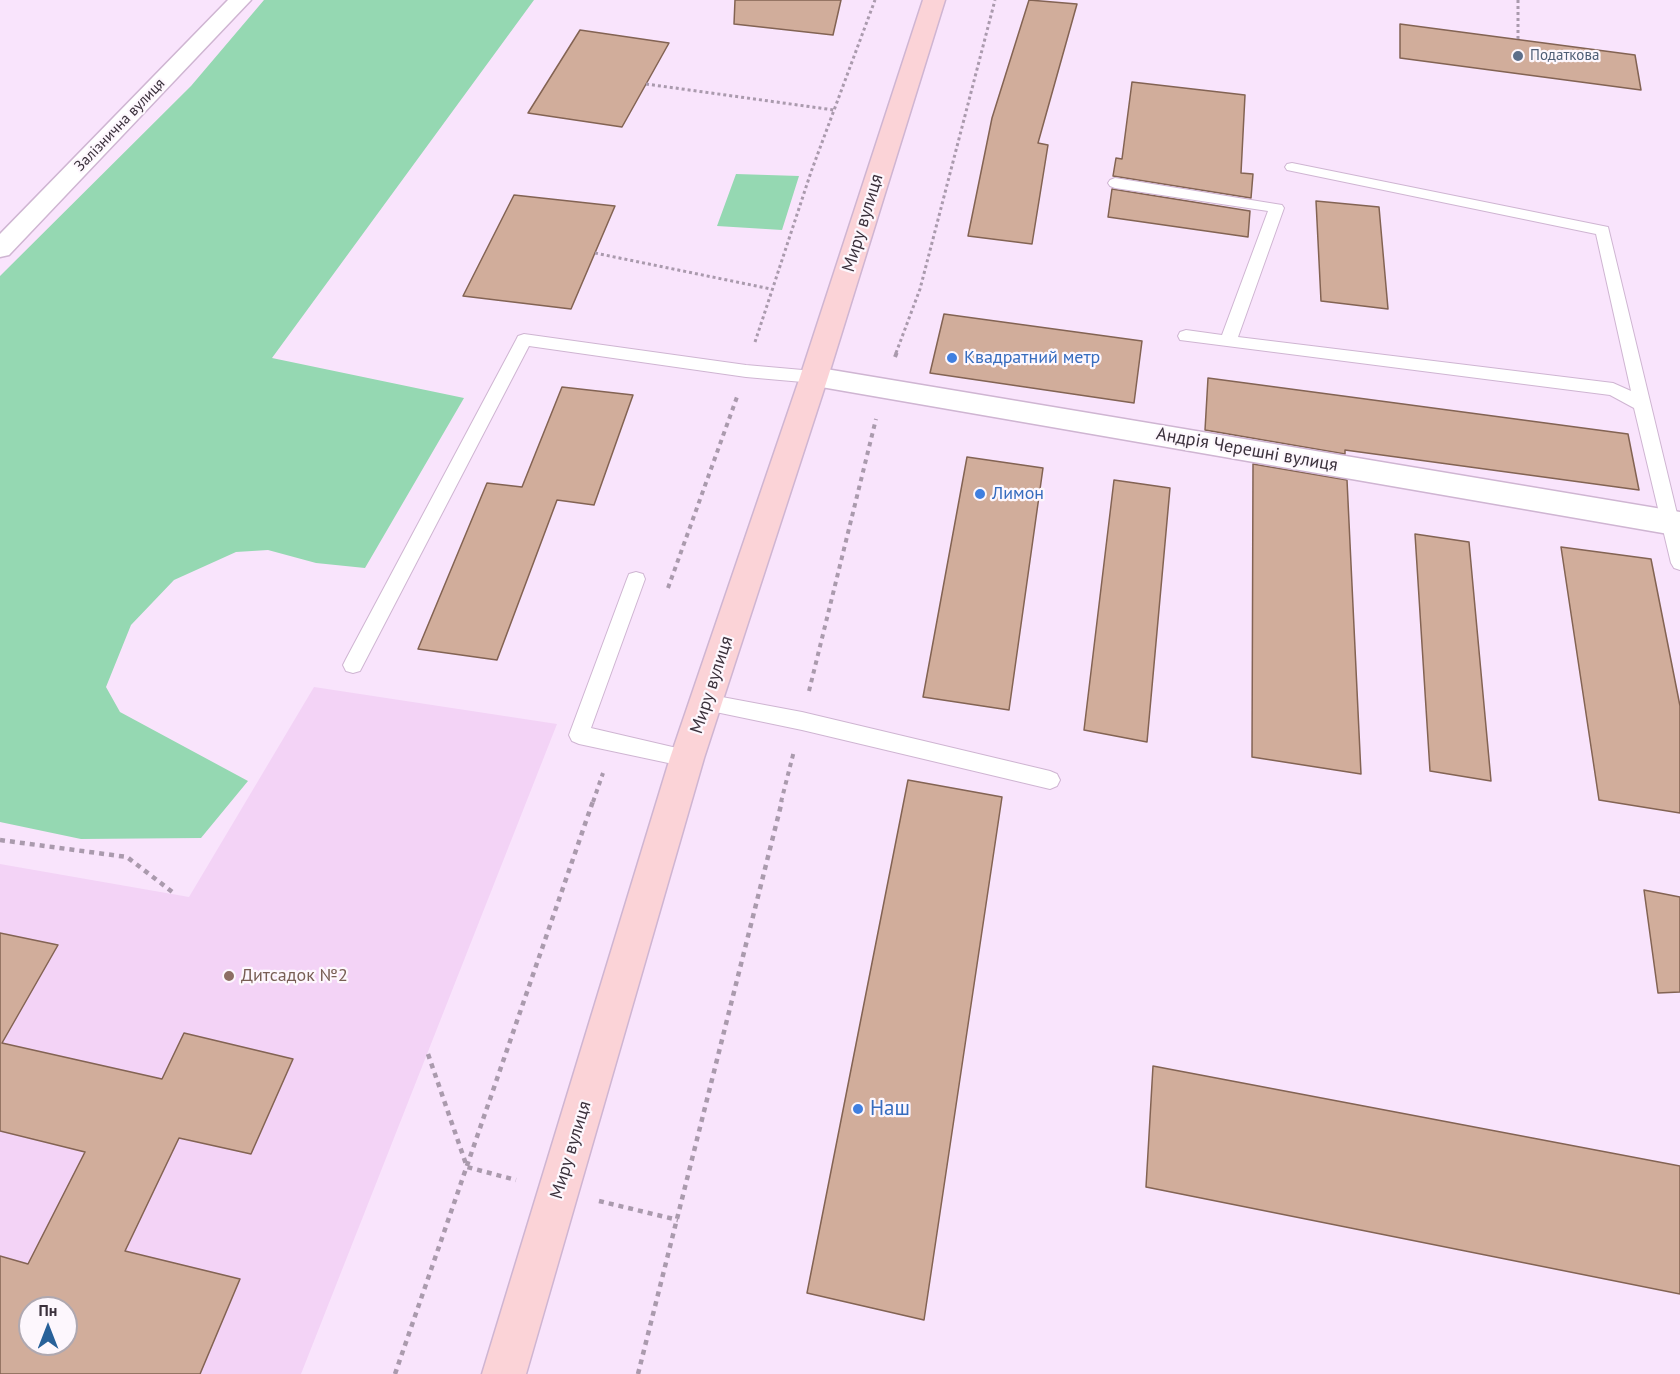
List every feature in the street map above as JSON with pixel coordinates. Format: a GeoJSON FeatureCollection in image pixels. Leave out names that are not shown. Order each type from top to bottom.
{"type":"FeatureCollection","features":[{"type":"Feature","properties":{"kind":"street","name":"Залізнична вулиця"},"geometry":{"type":"LineString","coordinates":[[0,249],[240,0]]}},
{"type":"Feature","properties":{"kind":"street","name":"Миру вулиця"},"geometry":{"type":"LineString","coordinates":[[504,1374],[687,758],[814,377],[934,0]]}},
{"type":"Feature","properties":{"kind":"street","name":"Андрія Черешні вулиця"},"geometry":{"type":"LineString","coordinates":[[814,377],[884,387],[1676,524]]}},
{"type":"Feature","properties":{"kind":"lane"},"geometry":{"type":"LineString","coordinates":[[1292,167],[1603,230],[1642,405],[1676,524],[1680,563]]}},
{"type":"Feature","properties":{"kind":"lane"},"geometry":{"type":"LineString","coordinates":[[1115,183],[1277,208],[1228,341]]}},
{"type":"Feature","properties":{"kind":"lane"},"geometry":{"type":"LineString","coordinates":[[1186,336],[1613,389],[1642,405]]}},
{"type":"Feature","properties":{"kind":"lane"},"geometry":{"type":"LineString","coordinates":[[353,665],[524,340],[746,371],[814,377]]}},
{"type":"Feature","properties":{"kind":"lane"},"geometry":{"type":"LineString","coordinates":[[636,579],[579,735],[687,758]]}},
{"type":"Feature","properties":{"kind":"lane"},"geometry":{"type":"LineString","coordinates":[[706,702],[802,721],[1050,780]]}},
{"type":"Feature","properties":{"kind":"path"},"geometry":{"type":"LineString","coordinates":[[666,595],[746,371],[771,289],[875,0]]}},
{"type":"Feature","properties":{"kind":"path"},"geometry":{"type":"LineString","coordinates":[[638,1374],[884,387],[920,289],[995,0]]}},
{"type":"Feature","properties":{"kind":"path"},"geometry":{"type":"LineString","coordinates":[[1518,0],[1518,40]]}},
{"type":"Feature","properties":{"kind":"path"},"geometry":{"type":"LineString","coordinates":[[646,84],[834,110]]}},
{"type":"Feature","properties":{"kind":"path"},"geometry":{"type":"LineString","coordinates":[[595,253],[771,289]]}},
{"type":"Feature","properties":{"kind":"path"},"geometry":{"type":"LineString","coordinates":[[395,1374],[614,741]]}},
{"type":"Feature","properties":{"kind":"path"},"geometry":{"type":"LineString","coordinates":[[0,840],[127,857],[175,894]]}},
{"type":"Feature","properties":{"kind":"path"},"geometry":{"type":"LineString","coordinates":[[428,1054],[468,1167]]}},
{"type":"Feature","properties":{"kind":"shaded area","name":"Дитсадок №2"},"geometry":{"type":"Polygon","coordinates":[[[314,687],[557,724],[301,1374],[0,1374],[0,864],[189,897],[314,687]]]}},
{"type":"Feature","properties":{"kind":"green space"},"geometry":{"type":"Polygon","coordinates":[[[264,0],[534,0],[272,358],[464,398],[365,568],[316,563],[268,550],[236,552],[174,580],[131,625],[106,687],[120,712],[248,781],[201,838],[81,839],[0,822],[0,276],[191,86],[264,0]]]}},
{"type":"Feature","properties":{"kind":"green space"},"geometry":{"type":"Polygon","coordinates":[[[736,174],[799,176],[782,230],[717,226],[736,174]]]}},
{"type":"Feature","properties":{"kind":"building"},"geometry":{"type":"Polygon","coordinates":[[[735,0],[841,0],[833,35],[734,24],[735,0]]]}},
{"type":"Feature","properties":{"kind":"building"},"geometry":{"type":"Polygon","coordinates":[[[1029,0],[1077,4],[1038,143],[1048,145],[1032,244],[968,236],[992,118],[1029,0]]]}},
{"type":"Feature","properties":{"kind":"building","name":"Податкова"},"geometry":{"type":"Polygon","coordinates":[[[1400,24],[1635,55],[1641,90],[1400,58],[1400,24]]]}},
{"type":"Feature","properties":{"kind":"building"},"geometry":{"type":"Polygon","coordinates":[[[580,30],[669,43],[622,127],[528,113],[580,30]]]}},
{"type":"Feature","properties":{"kind":"building"},"geometry":{"type":"Polygon","coordinates":[[[1132,82],[1245,95],[1241,173],[1253,174],[1251,198],[1113,176],[1116,158],[1122,159],[1132,82]]]}},
{"type":"Feature","properties":{"kind":"building"},"geometry":{"type":"Polygon","coordinates":[[[1112,189],[1250,211],[1248,237],[1108,217],[1112,189]]]}},
{"type":"Feature","properties":{"kind":"building"},"geometry":{"type":"Polygon","coordinates":[[[514,195],[615,206],[571,309],[463,296],[514,195]]]}},
{"type":"Feature","properties":{"kind":"building"},"geometry":{"type":"Polygon","coordinates":[[[1316,201],[1379,207],[1388,309],[1321,301],[1316,201]]]}},
{"type":"Feature","properties":{"kind":"building"},"geometry":{"type":"Polygon","coordinates":[[[944,314],[1142,341],[1134,403],[930,373],[944,314]]]}},
{"type":"Feature","properties":{"kind":"building"},"geometry":{"type":"Polygon","coordinates":[[[1208,378],[1628,434],[1639,490],[1345,450],[1345,454],[1205,430],[1208,378]]]}},
{"type":"Feature","properties":{"kind":"building"},"geometry":{"type":"Polygon","coordinates":[[[562,387],[633,395],[594,505],[557,500],[497,660],[418,649],[487,483],[522,487],[562,387]]]}},
{"type":"Feature","properties":{"kind":"building"},"geometry":{"type":"Polygon","coordinates":[[[967,457],[1043,468],[1009,710],[923,697],[967,457]]]}},
{"type":"Feature","properties":{"kind":"building"},"geometry":{"type":"Polygon","coordinates":[[[1253,464],[1347,480],[1361,774],[1252,757],[1253,464]]]}},
{"type":"Feature","properties":{"kind":"building"},"geometry":{"type":"Polygon","coordinates":[[[1114,480],[1170,488],[1147,742],[1084,730],[1114,480]]]}},
{"type":"Feature","properties":{"kind":"building"},"geometry":{"type":"Polygon","coordinates":[[[1415,534],[1469,542],[1491,781],[1430,771],[1415,534]]]}},
{"type":"Feature","properties":{"kind":"building"},"geometry":{"type":"Polygon","coordinates":[[[1561,547],[1651,559],[1680,706],[1680,813],[1599,800],[1561,547]]]}},
{"type":"Feature","properties":{"kind":"building"},"geometry":{"type":"Polygon","coordinates":[[[908,780],[1002,797],[924,1320],[807,1293],[908,780]]]}},
{"type":"Feature","properties":{"kind":"building"},"geometry":{"type":"Polygon","coordinates":[[[1644,890],[1680,897],[1680,992],[1658,993],[1644,890]]]}},
{"type":"Feature","properties":{"kind":"building"},"geometry":{"type":"Polygon","coordinates":[[[0,933],[58,945],[2,1043],[162,1079],[184,1033],[293,1059],[251,1154],[179,1138],[125,1251],[240,1279],[200,1374],[0,1374],[0,1256],[28,1264],[85,1152],[0,1131],[0,933]]]}},
{"type":"Feature","properties":{"kind":"building"},"geometry":{"type":"Polygon","coordinates":[[[1153,1066],[1680,1166],[1680,1294],[1146,1187],[1153,1066]]]}},
{"type":"Feature","properties":{"kind":"place","name":"Податкова"},"geometry":{"type":"Point","coordinates":[1518,56]}},
{"type":"Feature","properties":{"kind":"place","name":"Квадратний метр"},"geometry":{"type":"Point","coordinates":[952,358]}},
{"type":"Feature","properties":{"kind":"place","name":"Лимон"},"geometry":{"type":"Point","coordinates":[980,494]}},
{"type":"Feature","properties":{"kind":"place","name":"Дитсадок №2"},"geometry":{"type":"Point","coordinates":[229,976]}},
{"type":"Feature","properties":{"kind":"place","name":"Наш"},"geometry":{"type":"Point","coordinates":[858,1109]}}]}
